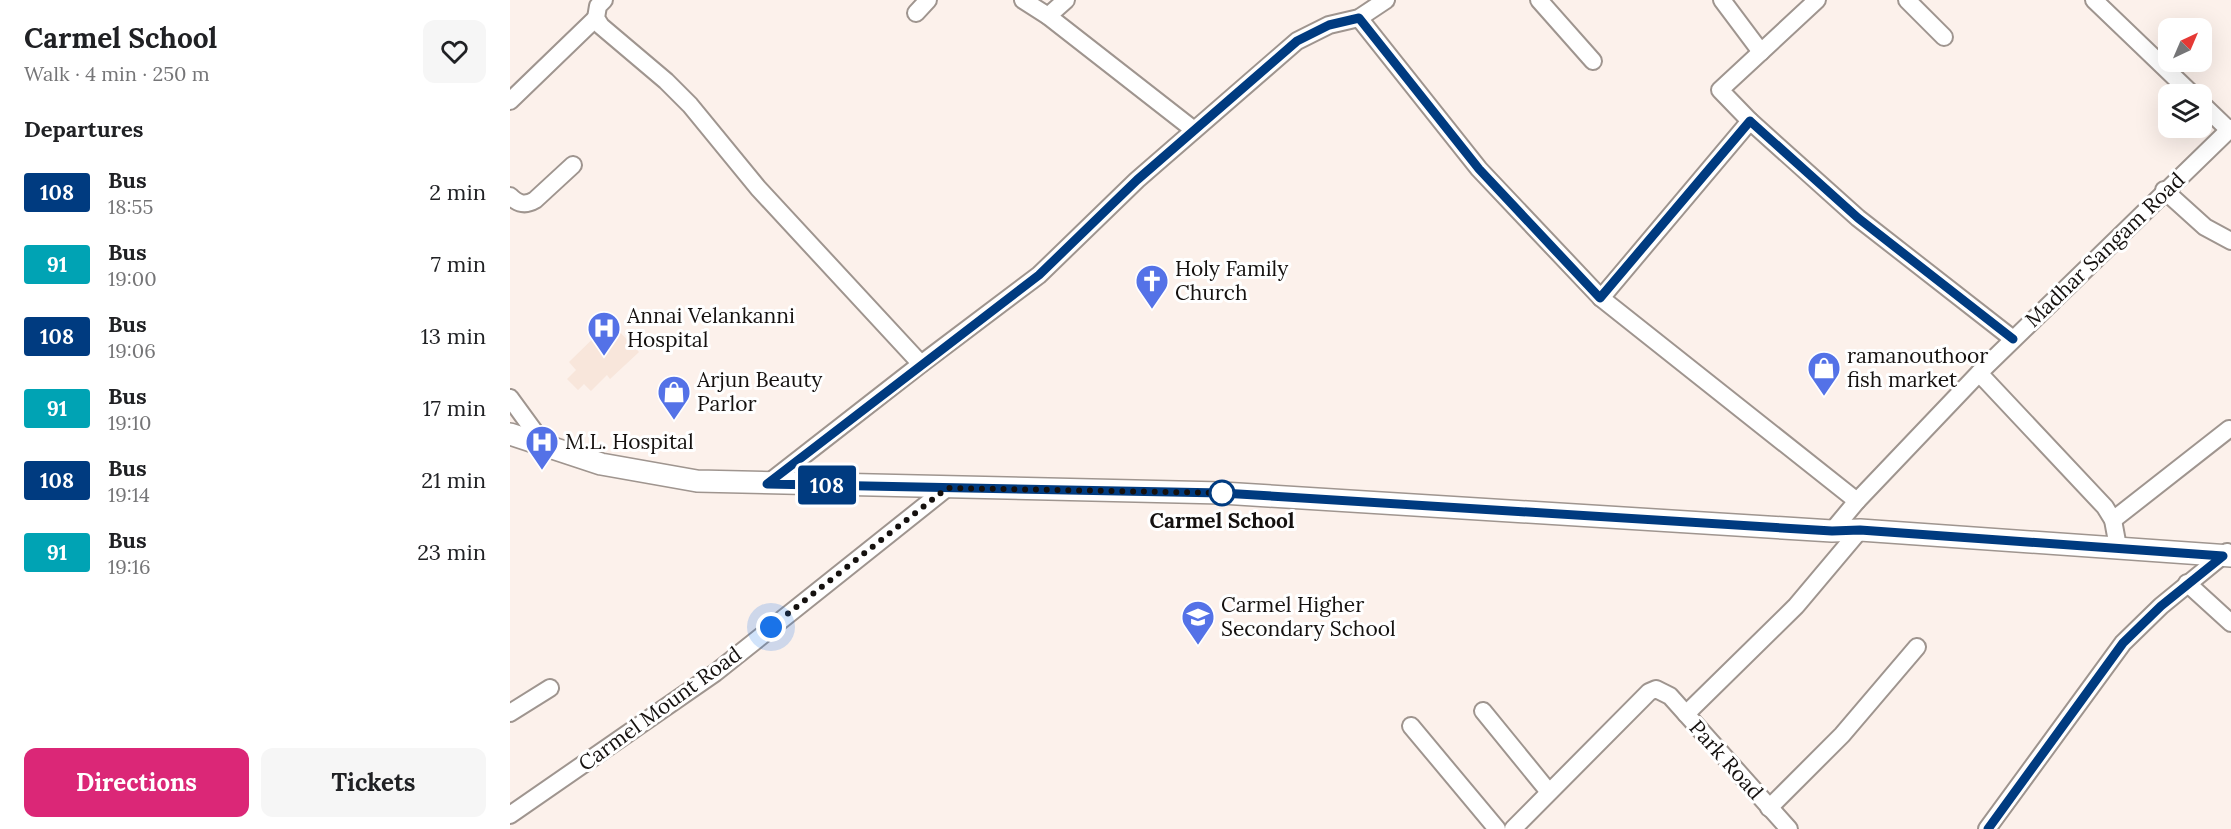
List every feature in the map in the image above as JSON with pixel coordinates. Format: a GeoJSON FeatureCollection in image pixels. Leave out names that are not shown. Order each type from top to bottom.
{"type":"FeatureCollection","features":[{"type":"Feature","properties":{"kind":"main road"},"geometry":{"type":"LineString","coordinates":[[510,434],[601,464],[697,481],[1222,493],[2228,554]]}},
{"type":"Feature","properties":{"kind":"street"},"geometry":{"type":"LineString","coordinates":[[510,102],[596,18],[598,6],[604,0]]}},
{"type":"Feature","properties":{"kind":"street"},"geometry":{"type":"LineString","coordinates":[[916,14],[928,0]]}},
{"type":"Feature","properties":{"kind":"street"},"geometry":{"type":"LineString","coordinates":[[1023,0],[1048,16],[1194,130]]}},
{"type":"Feature","properties":{"kind":"street"},"geometry":{"type":"LineString","coordinates":[[1048,16],[1066,0]]}},
{"type":"Feature","properties":{"kind":"street"},"geometry":{"type":"LineString","coordinates":[[767,484],[1039,275],[1137,180],[1297,41],[1329,25],[1359,18],[1386,0]]}},
{"type":"Feature","properties":{"kind":"street"},"geometry":{"type":"LineString","coordinates":[[1539,0],[1593,61]]}},
{"type":"Feature","properties":{"kind":"street"},"geometry":{"type":"LineString","coordinates":[[1722,0],[1761,52]]}},
{"type":"Feature","properties":{"kind":"street"},"geometry":{"type":"LineString","coordinates":[[1818,0],[1720,90],[1750,121],[1858,218],[2013,339]]}},
{"type":"Feature","properties":{"kind":"street"},"geometry":{"type":"LineString","coordinates":[[1907,0],[1944,37]]}},
{"type":"Feature","properties":{"kind":"street"},"geometry":{"type":"LineString","coordinates":[[2094,0],[2182,84]]}},
{"type":"Feature","properties":{"kind":"street"},"geometry":{"type":"LineString","coordinates":[[596,18],[601,26],[666,81],[690,105],[758,188],[921,364]]}},
{"type":"Feature","properties":{"kind":"street"},"geometry":{"type":"LineString","coordinates":[[1359,18],[1479,169],[1600,298],[1857,501]]}},
{"type":"Feature","properties":{"kind":"street"},"geometry":{"type":"LineString","coordinates":[[2212,113],[2230,129]]}},
{"type":"Feature","properties":{"kind":"street"},"geometry":{"type":"LineString","coordinates":[[1600,298],[1750,121]]}},
{"type":"Feature","properties":{"kind":"street","name":"Madhar Sangam Road"},"geometry":{"type":"LineString","coordinates":[[1832,531],[1857,501],[1978,373],[2164,190],[2230,129]]}},
{"type":"Feature","properties":{"kind":"street"},"geometry":{"type":"LineString","coordinates":[[510,196],[521,204],[528,204],[573,165]]}},
{"type":"Feature","properties":{"kind":"street"},"geometry":{"type":"LineString","coordinates":[[2164,190],[2205,228],[2231,241]]}},
{"type":"Feature","properties":{"kind":"street"},"geometry":{"type":"LineString","coordinates":[[1978,373],[2105,507],[2113,520],[2118,547]]}},
{"type":"Feature","properties":{"kind":"street"},"geometry":{"type":"LineString","coordinates":[[510,398],[545,446]]}},
{"type":"Feature","properties":{"kind":"street"},"geometry":{"type":"LineString","coordinates":[[2113,520],[2229,429]]}},
{"type":"Feature","properties":{"kind":"street","name":"Carmel Mount Road"},"geometry":{"type":"LineString","coordinates":[[510,815],[715,673],[947,488]]}},
{"type":"Feature","properties":{"kind":"street"},"geometry":{"type":"LineString","coordinates":[[1686,714],[1796,606],[1860,530]]}},
{"type":"Feature","properties":{"kind":"street"},"geometry":{"type":"LineString","coordinates":[[1988,829],[2123,643],[2187,583],[2228,554]]}},
{"type":"Feature","properties":{"kind":"street"},"geometry":{"type":"LineString","coordinates":[[2187,583],[2231,623]]}},
{"type":"Feature","properties":{"kind":"street"},"geometry":{"type":"LineString","coordinates":[[1769,808],[1842,735],[1917,647]]}},
{"type":"Feature","properties":{"kind":"street"},"geometry":{"type":"LineString","coordinates":[[510,713],[550,688]]}},
{"type":"Feature","properties":{"kind":"street","name":"Park Road"},"geometry":{"type":"LineString","coordinates":[[1549,792],[1648,692],[1656,689],[1663,691],[1686,714],[1789,829]]}},
{"type":"Feature","properties":{"kind":"street"},"geometry":{"type":"LineString","coordinates":[[1483,711],[1549,792],[1513,829]]}},
{"type":"Feature","properties":{"kind":"street"},"geometry":{"type":"LineString","coordinates":[[1411,726],[1497,829]]}},
{"type":"Feature","properties":{"kind":"shaded area","name":"Annai Velankanni Hospital"},"geometry":{"type":"Polygon","coordinates":[[[610,322],[639,352],[610,379],[607,375],[591,391],[584,384],[578,390],[567,379],[576,370],[569,362],[610,322]]]}},
{"type":"Feature","properties":{"kind":"bus line","name":"108"},"geometry":{"type":"LineString","coordinates":[[1988,829],[2123,643],[2187,583],[2223,556],[1860,530],[1832,531],[1222,493],[767,484],[1039,275],[1137,180],[1297,41],[1329,25],[1359,18],[1479,169],[1600,298],[1750,121],[1858,218],[2013,339]]}},
{"type":"Feature","properties":{"kind":"place","name":"Holy Family Church"},"geometry":{"type":"Point","coordinates":[1152,310]}},
{"type":"Feature","properties":{"kind":"place","name":"Annai Velankanni Hospital"},"geometry":{"type":"Point","coordinates":[604,357]}},
{"type":"Feature","properties":{"kind":"place","name":"ramanouthoor fish market"},"geometry":{"type":"Point","coordinates":[1824,397]}},
{"type":"Feature","properties":{"kind":"place","name":"Arjun Beauty Parlor"},"geometry":{"type":"Point","coordinates":[674,421]}},
{"type":"Feature","properties":{"kind":"place","name":"M.L. Hospital"},"geometry":{"type":"Point","coordinates":[542,471]}},
{"type":"Feature","properties":{"kind":"place","name":"Carmel School"},"geometry":{"type":"Point","coordinates":[1222,493]}},
{"type":"Feature","properties":{"kind":"place","name":"Carmel Higher Secondary School"},"geometry":{"type":"Point","coordinates":[1198,646]}},
{"type":"Feature","properties":{"kind":"route"},"geometry":{"type":"LineString","coordinates":[[771,627],[947,488],[1222,493]]}}]}
